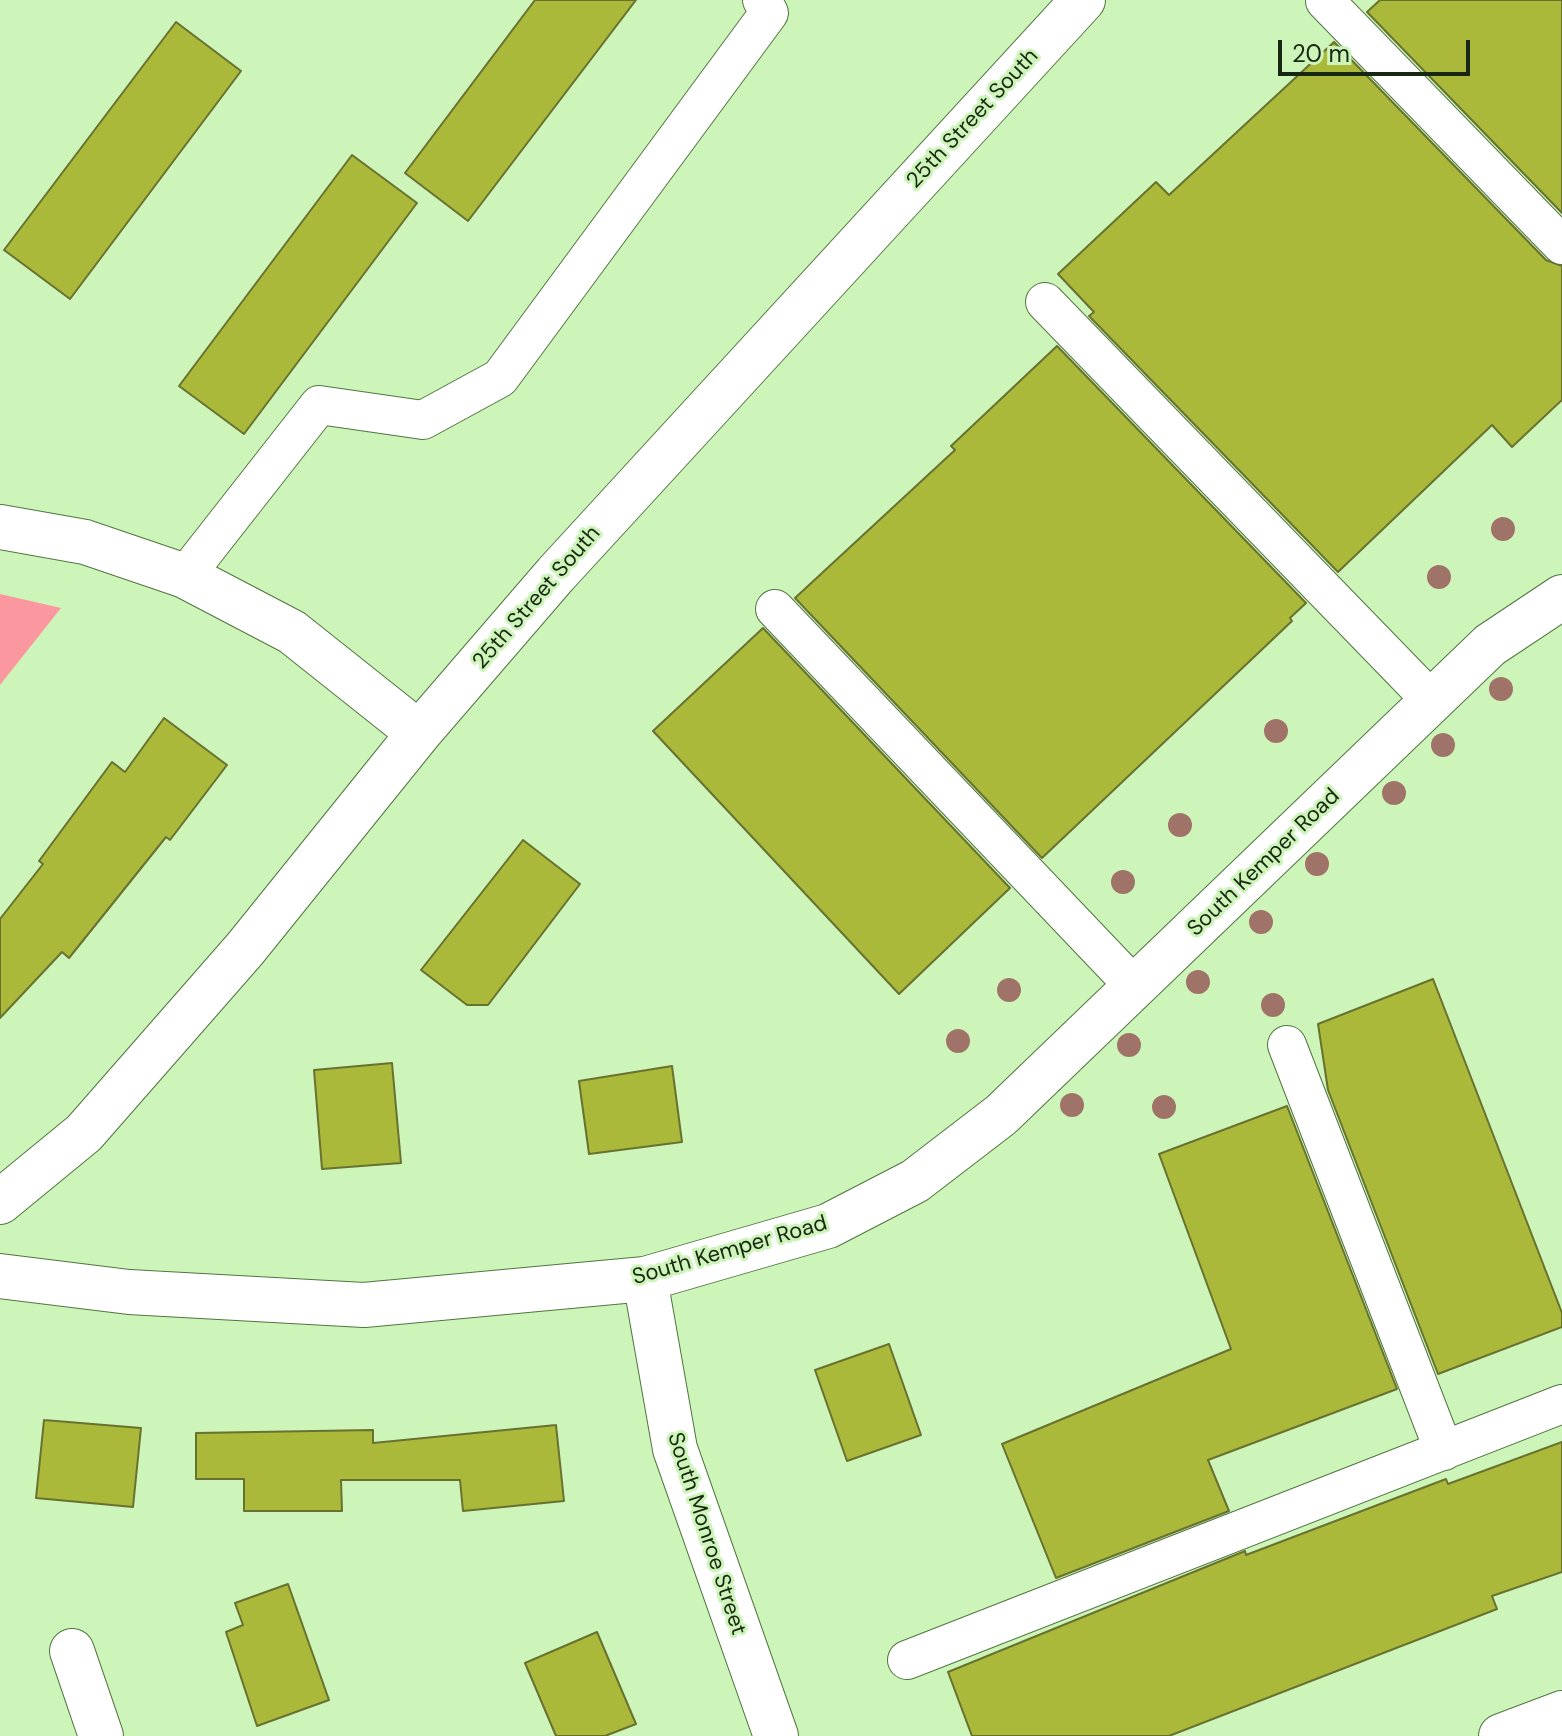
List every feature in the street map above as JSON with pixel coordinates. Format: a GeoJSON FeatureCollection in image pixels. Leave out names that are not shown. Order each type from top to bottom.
{"type":"FeatureCollection","features":[{"type":"Feature","properties":{"kind":"street","name":"25th Street South"},"geometry":{"type":"LineString","coordinates":[[0,1202],[84,1133],[245,949],[419,733],[556,574],[1083,0]]}},
{"type":"Feature","properties":{"kind":"street"},"geometry":{"type":"LineString","coordinates":[[0,527],[85,542],[185,576],[292,632],[419,733]]}},
{"type":"Feature","properties":{"kind":"street","name":"South Kemper Road"},"geometry":{"type":"LineString","coordinates":[[0,1276],[129,1292],[364,1305],[645,1279],[828,1226],[915,1181],[1001,1115],[1490,645],[1562,597]]}},
{"type":"Feature","properties":{"kind":"street","name":"South Monroe Street"},"geometry":{"type":"LineString","coordinates":[[645,1279],[675,1449],[776,1736]]}},
{"type":"Feature","properties":{"kind":"street"},"geometry":{"type":"LineString","coordinates":[[72,1651],[101,1736]]}},
{"type":"Feature","properties":{"kind":"street"},"geometry":{"type":"LineString","coordinates":[[1501,1736],[1562,1713]]}},
{"type":"Feature","properties":{"kind":"lane"},"geometry":{"type":"LineString","coordinates":[[185,576],[319,405],[423,420],[500,378],[769,13],[762,0]]}},
{"type":"Feature","properties":{"kind":"lane"},"geometry":{"type":"LineString","coordinates":[[1325,1],[1562,245]]}},
{"type":"Feature","properties":{"kind":"lane"},"geometry":{"type":"LineString","coordinates":[[1045,302],[1432,701]]}},
{"type":"Feature","properties":{"kind":"lane"},"geometry":{"type":"LineString","coordinates":[[775,609],[1135,987]]}},
{"type":"Feature","properties":{"kind":"lane"},"geometry":{"type":"LineString","coordinates":[[1287,1045],[1444,1451]]}},
{"type":"Feature","properties":{"kind":"lane"},"geometry":{"type":"LineString","coordinates":[[907,1660],[1562,1404]]}},
{"type":"Feature","properties":{"kind":"shaded area"},"geometry":{"type":"Polygon","coordinates":[[[0,594],[61,608],[0,685],[0,594]]]}},
{"type":"Feature","properties":{"kind":"building"},"geometry":{"type":"Polygon","coordinates":[[[535,0],[636,0],[468,221],[405,173],[535,0]]]}},
{"type":"Feature","properties":{"kind":"building"},"geometry":{"type":"Polygon","coordinates":[[[1380,0],[1562,0],[1562,213],[1367,12],[1380,0]]]}},
{"type":"Feature","properties":{"kind":"building"},"geometry":{"type":"Polygon","coordinates":[[[176,22],[241,71],[70,299],[4,250],[176,22]]]}},
{"type":"Feature","properties":{"kind":"building"},"geometry":{"type":"Polygon","coordinates":[[[1334,42],[1546,260],[1562,266],[1562,400],[1512,447],[1492,425],[1338,572],[1089,316],[1094,312],[1058,274],[1156,182],[1169,195],[1334,42]]]}},
{"type":"Feature","properties":{"kind":"building"},"geometry":{"type":"Polygon","coordinates":[[[352,155],[417,203],[244,434],[179,386],[352,155]]]}},
{"type":"Feature","properties":{"kind":"building"},"geometry":{"type":"Polygon","coordinates":[[[1057,346],[1306,603],[1290,618],[1292,621],[1042,858],[795,598],[955,450],[951,446],[1057,346]]]}},
{"type":"Feature","properties":{"kind":"building"},"geometry":{"type":"Polygon","coordinates":[[[763,628],[1010,888],[899,994],[653,731],[763,628]]]}},
{"type":"Feature","properties":{"kind":"building"},"geometry":{"type":"Polygon","coordinates":[[[164,718],[227,765],[170,840],[166,837],[69,958],[62,952],[0,1018],[0,919],[43,864],[39,861],[112,762],[125,772],[164,718]]]}},
{"type":"Feature","properties":{"kind":"building"},"geometry":{"type":"Polygon","coordinates":[[[523,840],[580,884],[488,1005],[467,1005],[421,970],[523,840]]]}},
{"type":"Feature","properties":{"kind":"building"},"geometry":{"type":"Polygon","coordinates":[[[1433,979],[1562,1313],[1562,1327],[1438,1374],[1328,1090],[1318,1024],[1433,979]]]}},
{"type":"Feature","properties":{"kind":"building"},"geometry":{"type":"Polygon","coordinates":[[[392,1063],[401,1163],[322,1169],[314,1070],[392,1063]]]}},
{"type":"Feature","properties":{"kind":"building"},"geometry":{"type":"Polygon","coordinates":[[[672,1066],[682,1142],[589,1154],[579,1081],[672,1066]]]}},
{"type":"Feature","properties":{"kind":"building"},"geometry":{"type":"Polygon","coordinates":[[[1287,1106],[1397,1389],[1208,1460],[1229,1511],[1056,1578],[1002,1444],[1231,1349],[1159,1154],[1287,1106]]]}},
{"type":"Feature","properties":{"kind":"building"},"geometry":{"type":"Polygon","coordinates":[[[889,1344],[921,1435],[847,1461],[815,1370],[889,1344]]]}},
{"type":"Feature","properties":{"kind":"building"},"geometry":{"type":"Polygon","coordinates":[[[44,1420],[141,1428],[133,1507],[36,1498],[44,1420]]]}},
{"type":"Feature","properties":{"kind":"building"},"geometry":{"type":"Polygon","coordinates":[[[556,1425],[564,1501],[463,1511],[460,1480],[341,1480],[342,1511],[244,1511],[244,1479],[196,1479],[196,1433],[373,1430],[373,1443],[556,1425]]]}},
{"type":"Feature","properties":{"kind":"building"},"geometry":{"type":"Polygon","coordinates":[[[1562,1442],[1562,1572],[1492,1596],[1497,1609],[1169,1736],[972,1736],[948,1672],[1245,1551],[1246,1555],[1446,1479],[1448,1484],[1562,1442]]]}},
{"type":"Feature","properties":{"kind":"building"},"geometry":{"type":"Polygon","coordinates":[[[288,1584],[329,1700],[257,1726],[226,1632],[243,1625],[235,1603],[288,1584]]]}},
{"type":"Feature","properties":{"kind":"building"},"geometry":{"type":"Polygon","coordinates":[[[597,1632],[636,1724],[605,1736],[556,1736],[525,1663],[597,1632]]]}}]}
